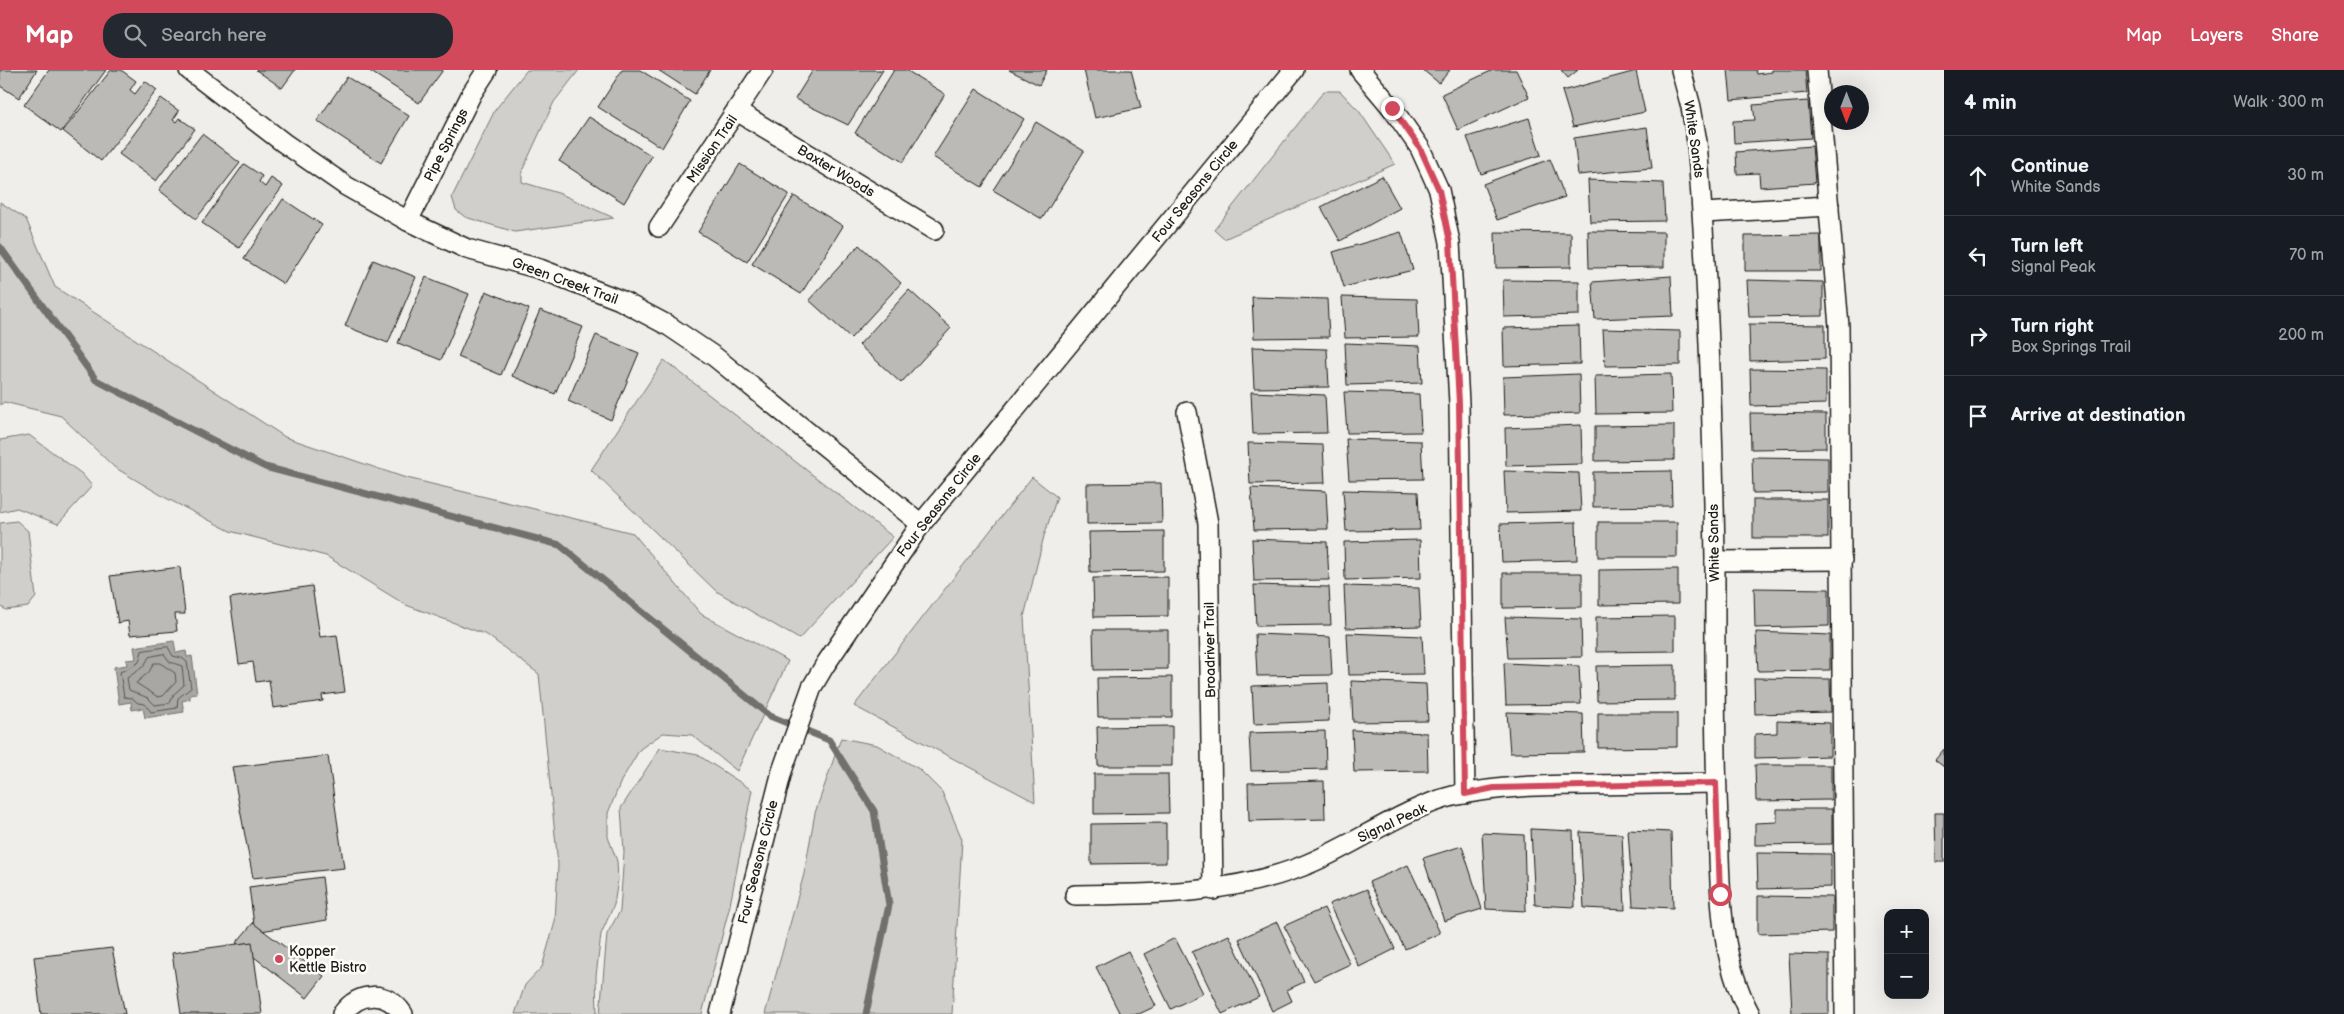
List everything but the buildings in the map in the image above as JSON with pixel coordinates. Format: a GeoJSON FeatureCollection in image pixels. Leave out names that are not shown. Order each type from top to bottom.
{"type":"FeatureCollection","features":[{"type":"Feature","properties":{"kind":"street","name":"Green Creek Trail"},"geometry":{"type":"LineString","coordinates":[[189,70],[307,159],[346,186],[408,222],[467,249],[540,269],[620,300],[668,326],[715,357],[921,524]]}},
{"type":"Feature","properties":{"kind":"street","name":"Pipe Springs"},"geometry":{"type":"LineString","coordinates":[[408,222],[472,92],[487,70]]}},
{"type":"Feature","properties":{"kind":"street","name":"Mission Trail"},"geometry":{"type":"LineString","coordinates":[[660,226],[763,70]]}},
{"type":"Feature","properties":{"kind":"street","name":"Four Seasons Circle"},"geometry":{"type":"LineString","coordinates":[[720,1014],[782,771],[812,688],[921,524],[1294,70]]}},
{"type":"Feature","properties":{"kind":"street"},"geometry":{"type":"LineString","coordinates":[[1360,70],[1392,108],[1420,148],[1439,190],[1450,242],[1459,403],[1465,794]]}},
{"type":"Feature","properties":{"kind":"street","name":"White Sands"},"geometry":{"type":"LineString","coordinates":[[1681,70],[1698,142],[1711,362],[1715,561],[1716,783],[1720,894],[1726,941],[1734,974],[1750,1014]]}},
{"type":"Feature","properties":{"kind":"street"},"geometry":{"type":"LineString","coordinates":[[1817,70],[1839,326],[1845,1014]]}},
{"type":"Feature","properties":{"kind":"street","name":"Baxter Woods"},"geometry":{"type":"LineString","coordinates":[[737,111],[934,230]]}},
{"type":"Feature","properties":{"kind":"street"},"geometry":{"type":"LineString","coordinates":[[1703,213],[1829,206]]}},
{"type":"Feature","properties":{"kind":"street","name":"Broadriver Trail"},"geometry":{"type":"LineString","coordinates":[[1187,412],[1208,523],[1213,890]]}},
{"type":"Feature","properties":{"kind":"street"},"geometry":{"type":"LineString","coordinates":[[1715,561],[1842,560]]}},
{"type":"Feature","properties":{"kind":"street","name":"Signal Peak"},"geometry":{"type":"LineString","coordinates":[[1075,895],[1155,894],[1213,890],[1296,869],[1417,810],[1450,797],[1494,788],[1716,783]]}},
{"type":"Feature","properties":{"kind":"street"},"geometry":{"type":"LineString","coordinates":[[342,1014],[348,1006],[357,1000],[368,996],[378,996],[389,1000],[403,1014]]}},
{"type":"Feature","properties":{"kind":"shaded area"},"geometry":{"type":"Polygon","coordinates":[[[527,70],[579,70],[554,102],[522,171],[522,182],[561,194],[614,218],[515,232],[465,217],[456,210],[452,197],[495,110],[527,70]]]}},
{"type":"Feature","properties":{"kind":"shaded area"},"geometry":{"type":"Polygon","coordinates":[[[1324,91],[1340,91],[1359,111],[1395,164],[1224,239],[1214,230],[1324,91]]]}},
{"type":"Feature","properties":{"kind":"shaded area"},"geometry":{"type":"Polygon","coordinates":[[[0,202],[26,219],[55,287],[285,437],[403,477],[633,533],[701,614],[788,661],[737,771],[692,735],[663,733],[640,749],[621,781],[608,813],[608,837],[617,861],[618,880],[614,905],[601,934],[596,976],[597,1014],[515,1014],[525,985],[542,967],[555,922],[558,865],[539,674],[487,635],[406,605],[326,556],[230,531],[166,498],[114,467],[61,416],[4,402],[0,405],[0,202]]]}},
{"type":"Feature","properties":{"kind":"shaded area"},"geometry":{"type":"Polygon","coordinates":[[[664,360],[893,537],[799,639],[716,591],[591,470],[664,360]]]}},
{"type":"Feature","properties":{"kind":"shaded area"},"geometry":{"type":"Polygon","coordinates":[[[29,435],[82,474],[92,486],[58,524],[17,508],[0,512],[0,440],[29,435]]]}},
{"type":"Feature","properties":{"kind":"shaded area"},"geometry":{"type":"Polygon","coordinates":[[[1032,477],[1057,497],[1044,536],[1024,617],[1035,802],[854,706],[1032,477]]]}},
{"type":"Feature","properties":{"kind":"shaded area"},"geometry":{"type":"Polygon","coordinates":[[[17,521],[28,531],[36,597],[28,607],[6,610],[0,606],[0,523],[17,521]]]}},
{"type":"Feature","properties":{"kind":"shaded area"},"geometry":{"type":"Polygon","coordinates":[[[841,738],[877,745],[919,769],[942,792],[962,839],[952,1014],[765,1014],[804,874],[815,813],[841,738]]]}},
{"type":"Feature","properties":{"kind":"shaded area"},"geometry":{"type":"Polygon","coordinates":[[[660,748],[698,755],[752,790],[730,905],[702,1014],[600,1014],[607,934],[620,911],[624,852],[621,808],[660,748]]]}},
{"type":"Feature","properties":{"kind":"water"},"geometry":{"type":"Polygon","coordinates":[[[174,641],[176,653],[186,651],[187,657],[192,656],[197,694],[190,695],[190,699],[182,701],[184,712],[145,718],[143,708],[132,710],[131,702],[119,704],[114,667],[127,665],[126,660],[136,659],[134,647],[174,641]]]}},
{"type":"Feature","properties":{"kind":"waterway"},"geometry":{"type":"LineString","coordinates":[[0,247],[96,380],[265,467],[560,545],[770,716],[829,740],[874,811],[889,905],[866,1014]]}},
{"type":"Feature","properties":{"kind":"place","name":"Kopper Kettle Bistro"},"geometry":{"type":"Point","coordinates":[279,959]}},
{"type":"Feature","properties":{"kind":"route"},"geometry":{"type":"LineString","coordinates":[[1392,108],[1420,148],[1439,190],[1450,242],[1459,403],[1465,794],[1494,788],[1559,785],[1716,783],[1720,894]]}}]}
